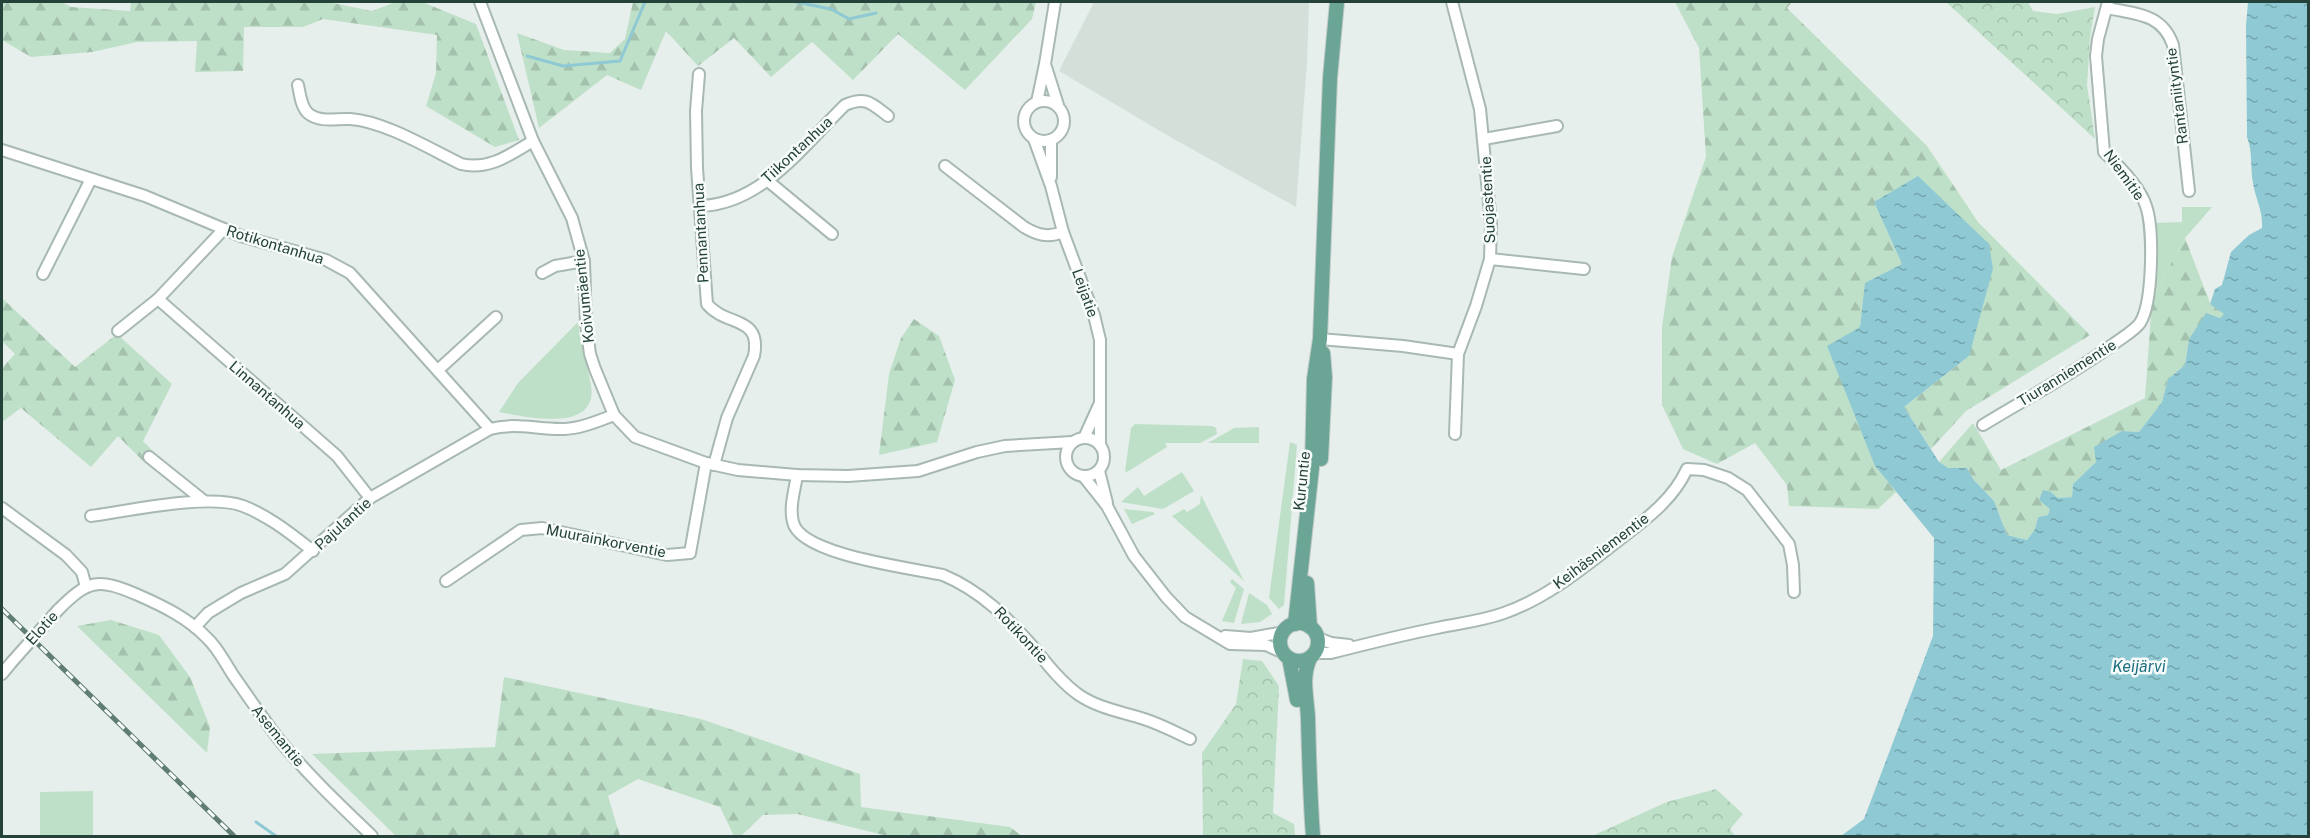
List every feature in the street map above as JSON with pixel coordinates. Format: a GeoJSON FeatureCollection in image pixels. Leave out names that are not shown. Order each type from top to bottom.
{"type":"FeatureCollection","features":[{"type":"Feature","properties":{"kind":"main road","name":"Kuruntie"},"geometry":{"type":"LineString","coordinates":[[1329,2],[1331,55]]}},
{"type":"Feature","properties":{"kind":"main road","name":"Kuruntie"},"geometry":{"type":"LineString","coordinates":[[1287,656],[1281,643],[1296,628],[1312,468],[1314,378],[1320,339],[1331,55],[1337,2]]}},
{"type":"Feature","properties":{"kind":"main road"},"geometry":{"type":"LineString","coordinates":[[1296,628],[1314,650]]}},
{"type":"Feature","properties":{"kind":"main road"},"geometry":{"type":"LineString","coordinates":[[1287,656],[1300,661],[1314,650]]}},
{"type":"Feature","properties":{"kind":"main road"},"geometry":{"type":"LineString","coordinates":[[1313,837],[1308,716],[1304,681],[1314,650]]}},
{"type":"Feature","properties":{"kind":"main road"},"geometry":{"type":"LineString","coordinates":[[1287,656],[1308,755]]}},
{"type":"Feature","properties":{"kind":"street","name":"Leijatie"},"geometry":{"type":"LineString","coordinates":[[1055,2],[1046,64],[1037,102],[1027,109],[1024,125],[1034,139],[1051,186],[1063,232],[1094,315],[1100,340],[1100,445]]}},
{"type":"Feature","properties":{"kind":"street","name":"Suojastentie"},"geometry":{"type":"LineString","coordinates":[[1452,2],[1476,90],[1484,139],[1491,224],[1490,259],[1458,354],[1455,434]]}},
{"type":"Feature","properties":{"kind":"street","name":"Koivumäentie"},"geometry":{"type":"LineString","coordinates":[[483,3],[533,141],[572,218],[584,261],[586,324],[590,354],[614,415],[635,437],[710,464],[738,470],[848,476],[918,471],[977,452],[1005,446],[1072,442]]}},
{"type":"Feature","properties":{"kind":"street","name":"Rantaniityntie"},"geometry":{"type":"LineString","coordinates":[[2107,5],[2151,17],[2169,34],[2189,191]]}},
{"type":"Feature","properties":{"kind":"street","name":"Niemitie"},"geometry":{"type":"LineString","coordinates":[[2107,5],[2096,56],[2104,152],[2124,171],[2146,205],[2151,246],[2150,289],[2145,314]]}},
{"type":"Feature","properties":{"kind":"street","name":"Leijatie"},"geometry":{"type":"LineString","coordinates":[[1046,64],[1065,121],[1058,136],[1051,140],[1051,186]]}},
{"type":"Feature","properties":{"kind":"street","name":"Pennantanhua"},"geometry":{"type":"LineString","coordinates":[[699,74],[696,111],[697,168],[707,304],[712,310],[748,327],[755,334],[756,345],[754,356],[710,464]]}},
{"type":"Feature","properties":{"kind":"street"},"geometry":{"type":"LineString","coordinates":[[298,85],[303,107],[310,115],[324,119],[351,119],[375,124],[461,164],[473,167],[500,160],[533,141]]}},
{"type":"Feature","properties":{"kind":"street","name":"Tiikontanhua"},"geometry":{"type":"LineString","coordinates":[[701,206],[717,205],[768,181],[845,105],[855,101],[868,101],[888,116]]}},
{"type":"Feature","properties":{"kind":"street"},"geometry":{"type":"LineString","coordinates":[[1037,102],[1050,101],[1058,105]]}},
{"type":"Feature","properties":{"kind":"street"},"geometry":{"type":"LineString","coordinates":[[1484,139],[1557,126]]}},
{"type":"Feature","properties":{"kind":"street"},"geometry":{"type":"LineString","coordinates":[[1034,139],[1051,140]]}},
{"type":"Feature","properties":{"kind":"street","name":"Rotikontanhua"},"geometry":{"type":"LineString","coordinates":[[2,150],[153,199],[241,236],[316,256],[350,273],[490,429]]}},
{"type":"Feature","properties":{"kind":"street"},"geometry":{"type":"LineString","coordinates":[[945,166],[1023,227],[1036,234],[1054,236],[1063,232]]}},
{"type":"Feature","properties":{"kind":"street"},"geometry":{"type":"LineString","coordinates":[[43,274],[91,179]]}},
{"type":"Feature","properties":{"kind":"street"},"geometry":{"type":"LineString","coordinates":[[768,181],[832,234]]}},
{"type":"Feature","properties":{"kind":"street"},"geometry":{"type":"LineString","coordinates":[[118,331],[158,299],[224,229]]}},
{"type":"Feature","properties":{"kind":"street"},"geometry":{"type":"LineString","coordinates":[[1490,259],[1584,269]]}},
{"type":"Feature","properties":{"kind":"street"},"geometry":{"type":"LineString","coordinates":[[542,273],[555,266],[584,261]]}},
{"type":"Feature","properties":{"kind":"street","name":"Linnantanhua"},"geometry":{"type":"LineString","coordinates":[[158,299],[337,456],[370,498]]}},
{"type":"Feature","properties":{"kind":"street","name":"Tiuranniementie"},"geometry":{"type":"LineString","coordinates":[[1983,425],[2094,358],[2136,327],[2145,314]]}},
{"type":"Feature","properties":{"kind":"street"},"geometry":{"type":"LineString","coordinates":[[438,370],[496,317]]}},
{"type":"Feature","properties":{"kind":"street"},"geometry":{"type":"LineString","coordinates":[[1320,339],[1403,346],[1458,354]]}},
{"type":"Feature","properties":{"kind":"street","name":"Leijatie"},"geometry":{"type":"LineString","coordinates":[[1084,438],[1100,402]]}},
{"type":"Feature","properties":{"kind":"street","name":"Pajulantie"},"geometry":{"type":"LineString","coordinates":[[195,627],[208,613],[221,604],[285,574],[370,498],[490,429],[511,425],[564,429],[581,427],[614,415]]}},
{"type":"Feature","properties":{"kind":"street"},"geometry":{"type":"LineString","coordinates":[[1107,506],[1099,471],[1104,461],[1103,450],[1096,441],[1084,438],[1072,442],[1066,452],[1067,464],[1073,473],[1084,477],[1107,506],[1134,555],[1152,580],[1185,617],[1230,644],[1266,645],[1287,656]]}},
{"type":"Feature","properties":{"kind":"street","name":"Koivumäentie"},"geometry":{"type":"LineString","coordinates":[[1037,445],[1066,458]]}},
{"type":"Feature","properties":{"kind":"street"},"geometry":{"type":"LineString","coordinates":[[150,457],[204,501]]}},
{"type":"Feature","properties":{"kind":"street","name":"Muurainkorventie"},"geometry":{"type":"LineString","coordinates":[[446,581],[521,530],[532,528],[542,528],[667,555],[690,553],[710,464]]}},
{"type":"Feature","properties":{"kind":"street","name":"Keihäsniementie"},"geometry":{"type":"LineString","coordinates":[[1314,650],[1331,653],[1484,619],[1505,613],[1540,597],[1571,577],[1662,505],[1679,487],[1687,469],[1704,470],[1728,478],[1747,490],[1789,544],[1793,565],[1794,592]]}},
{"type":"Feature","properties":{"kind":"street"},"geometry":{"type":"LineString","coordinates":[[1084,477],[1099,471]]}},
{"type":"Feature","properties":{"kind":"street","name":"Rotikontie"},"geometry":{"type":"LineString","coordinates":[[797,475],[792,511],[793,523],[805,538],[837,552],[935,573],[956,580],[1002,613],[1056,674],[1079,695],[1190,739]]}},
{"type":"Feature","properties":{"kind":"street"},"geometry":{"type":"LineString","coordinates":[[90,516],[204,501],[227,502],[256,512],[313,551]]}},
{"type":"Feature","properties":{"kind":"street"},"geometry":{"type":"LineString","coordinates":[[2,508],[66,555],[82,572],[86,586],[97,583],[114,585],[156,603],[195,627]]}},
{"type":"Feature","properties":{"kind":"street","name":"Elotie"},"geometry":{"type":"LineString","coordinates":[[2,674],[58,610],[86,586]]}},
{"type":"Feature","properties":{"kind":"street","name":"Asemantie"},"geometry":{"type":"LineString","coordinates":[[195,627],[208,639],[263,720],[286,748],[372,837]]}},
{"type":"Feature","properties":{"kind":"street"},"geometry":{"type":"LineString","coordinates":[[1210,633],[1235,638],[1251,638],[1296,628]]}},
{"type":"Feature","properties":{"kind":"shaded area"},"geometry":{"type":"Polygon","coordinates":[[[1094,2],[1309,2],[1307,63],[1296,207],[1172,138],[1059,71],[1094,2]]]}},
{"type":"Feature","properties":{"kind":"green space"},"geometry":{"type":"Polygon","coordinates":[[[2,2],[62,2],[71,7],[130,11],[131,2],[328,2],[372,11],[396,2],[422,2],[476,24],[519,140],[495,147],[426,106],[436,73],[437,35],[323,19],[303,27],[244,27],[243,71],[195,72],[197,41],[137,42],[92,52],[31,57],[2,40],[2,2]]]}},
{"type":"Feature","properties":{"kind":"green space"},"geometry":{"type":"Polygon","coordinates":[[[633,2],[1036,2],[1032,19],[965,90],[898,34],[853,80],[812,42],[771,77],[734,38],[698,66],[666,31],[641,90],[607,75],[539,128],[517,33],[564,50],[610,53],[625,39],[633,2]]]}},
{"type":"Feature","properties":{"kind":"green space"},"geometry":{"type":"Polygon","coordinates":[[[1675,2],[1792,2],[1787,8],[1927,146],[1978,222],[2090,335],[1966,411],[1931,449],[1904,407],[1969,356],[1874,202],[1902,264],[1866,283],[1860,327],[1875,466],[1896,492],[1878,509],[1789,506],[1787,485],[1755,443],[1717,464],[1683,449],[1662,405],[1662,327],[1672,257],[1706,157],[1699,48],[1675,2]]]}},
{"type":"Feature","properties":{"kind":"green space"},"geometry":{"type":"Polygon","coordinates":[[[1946,2],[2028,2],[2033,11],[2057,14],[2095,7],[2090,38],[2087,85],[2095,139],[1946,2]]]}},
{"type":"Feature","properties":{"kind":"green space"},"geometry":{"type":"Polygon","coordinates":[[[2182,207],[2212,207],[2185,238],[2152,299],[2154,223],[2182,222],[2182,207]]]}},
{"type":"Feature","properties":{"kind":"green space"},"geometry":{"type":"Polygon","coordinates":[[[2185,238],[2210,303],[2224,314],[2221,318],[2206,314],[2189,339],[2185,365],[2168,379],[2162,402],[2139,432],[2122,431],[2096,462],[2073,484],[2072,497],[2058,498],[2051,492],[2051,509],[2048,515],[2038,517],[2035,529],[2027,540],[2007,535],[1994,501],[1973,479],[1967,468],[1947,468],[1939,462],[1973,423],[2001,470],[2145,398],[2152,299],[2185,238]]]}},
{"type":"Feature","properties":{"kind":"green space"},"geometry":{"type":"Polygon","coordinates":[[[2,298],[75,367],[117,334],[172,384],[143,441],[154,452],[144,462],[118,436],[91,467],[21,408],[2,422],[2,368],[15,354],[2,341],[2,298]]]}},
{"type":"Feature","properties":{"kind":"green space"},"geometry":{"type":"Polygon","coordinates":[[[914,319],[939,336],[955,380],[937,442],[879,455],[889,374],[901,338],[914,319]]]}},
{"type":"Feature","properties":{"kind":"green space"},"geometry":{"type":"Polygon","coordinates":[[[578,322],[591,385],[590,400],[584,411],[558,419],[542,419],[499,412],[518,383],[578,322]]]}},
{"type":"Feature","properties":{"kind":"green space"},"geometry":{"type":"Polygon","coordinates":[[[1135,424],[1212,426],[1216,428],[1217,434],[1200,443],[1165,443],[1167,447],[1127,472],[1125,471],[1131,428],[1135,424]]]}},
{"type":"Feature","properties":{"kind":"green space"},"geometry":{"type":"Polygon","coordinates":[[[1259,427],[1259,443],[1208,443],[1234,428],[1259,427]]]}},
{"type":"Feature","properties":{"kind":"green space"},"geometry":{"type":"Polygon","coordinates":[[[1290,442],[1297,445],[1284,605],[1279,609],[1269,598],[1290,442]]]}},
{"type":"Feature","properties":{"kind":"green space"},"geometry":{"type":"Polygon","coordinates":[[[1182,472],[1194,491],[1163,509],[1121,502],[1138,487],[1144,496],[1182,472]]]}},
{"type":"Feature","properties":{"kind":"green space"},"geometry":{"type":"Polygon","coordinates":[[[1201,495],[1244,581],[1172,516],[1184,509],[1187,512],[1200,504],[1201,495]]]}},
{"type":"Feature","properties":{"kind":"green space"},"geometry":{"type":"Polygon","coordinates":[[[1124,509],[1153,512],[1155,514],[1132,524],[1124,509]]]}},
{"type":"Feature","properties":{"kind":"green space"},"geometry":{"type":"Polygon","coordinates":[[[1232,579],[1244,589],[1234,623],[1222,621],[1236,588],[1230,582],[1232,579]]]}},
{"type":"Feature","properties":{"kind":"green space"},"geometry":{"type":"Polygon","coordinates":[[[1249,593],[1267,605],[1272,614],[1260,622],[1241,624],[1249,593]]]}},
{"type":"Feature","properties":{"kind":"green space"},"geometry":{"type":"Polygon","coordinates":[[[111,620],[159,635],[190,677],[210,727],[207,753],[77,626],[111,620]]]}},
{"type":"Feature","properties":{"kind":"green space"},"geometry":{"type":"Polygon","coordinates":[[[1243,659],[1262,661],[1279,686],[1273,813],[1294,824],[1295,836],[1203,836],[1202,753],[1236,704],[1243,659]]]}},
{"type":"Feature","properties":{"kind":"green space"},"geometry":{"type":"Polygon","coordinates":[[[504,677],[701,719],[860,774],[861,807],[1010,827],[1022,836],[888,836],[797,814],[763,815],[741,836],[734,836],[720,807],[638,779],[608,796],[620,836],[396,836],[312,754],[495,747],[504,677]]]}},
{"type":"Feature","properties":{"kind":"green space"},"geometry":{"type":"Polygon","coordinates":[[[1716,789],[1743,814],[1730,829],[1735,836],[1592,836],[1667,802],[1716,789]]]}},
{"type":"Feature","properties":{"kind":"green space"},"geometry":{"type":"Polygon","coordinates":[[[93,791],[93,836],[40,836],[40,792],[93,791]]]}},
{"type":"Feature","properties":{"kind":"water","name":"Keijärvi"},"geometry":{"type":"Polygon","coordinates":[[[2248,2],[2308,2],[2308,836],[1841,836],[1864,819],[1933,636],[1934,538],[1875,466],[1827,346],[1860,327],[1865,283],[1902,264],[1874,202],[1918,176],[1989,244],[1993,269],[1969,356],[1904,407],[1939,462],[1948,468],[1967,468],[1973,479],[1994,501],[2007,535],[2027,540],[2035,529],[2038,517],[2048,515],[2050,509],[2039,500],[2043,490],[2051,492],[2058,498],[2072,497],[2073,484],[2096,462],[2094,447],[2122,431],[2139,432],[2162,402],[2168,379],[2185,365],[2189,339],[2206,313],[2220,318],[2224,314],[2210,304],[2215,289],[2222,285],[2231,252],[2249,235],[2262,228],[2247,137],[2246,26],[2248,2]]]}},
{"type":"Feature","properties":{"kind":"waterway"},"geometry":{"type":"LineString","coordinates":[[527,56],[563,66],[620,61],[645,2]]}},
{"type":"Feature","properties":{"kind":"waterway"},"geometry":{"type":"LineString","coordinates":[[796,2],[831,9],[849,19],[876,13]]}},
{"type":"Feature","properties":{"kind":"waterway"},"geometry":{"type":"LineString","coordinates":[[256,822],[276,836]]}},
{"type":"Feature","properties":{"kind":"railway"},"geometry":{"type":"LineString","coordinates":[[2,609],[234,836]]}}]}
